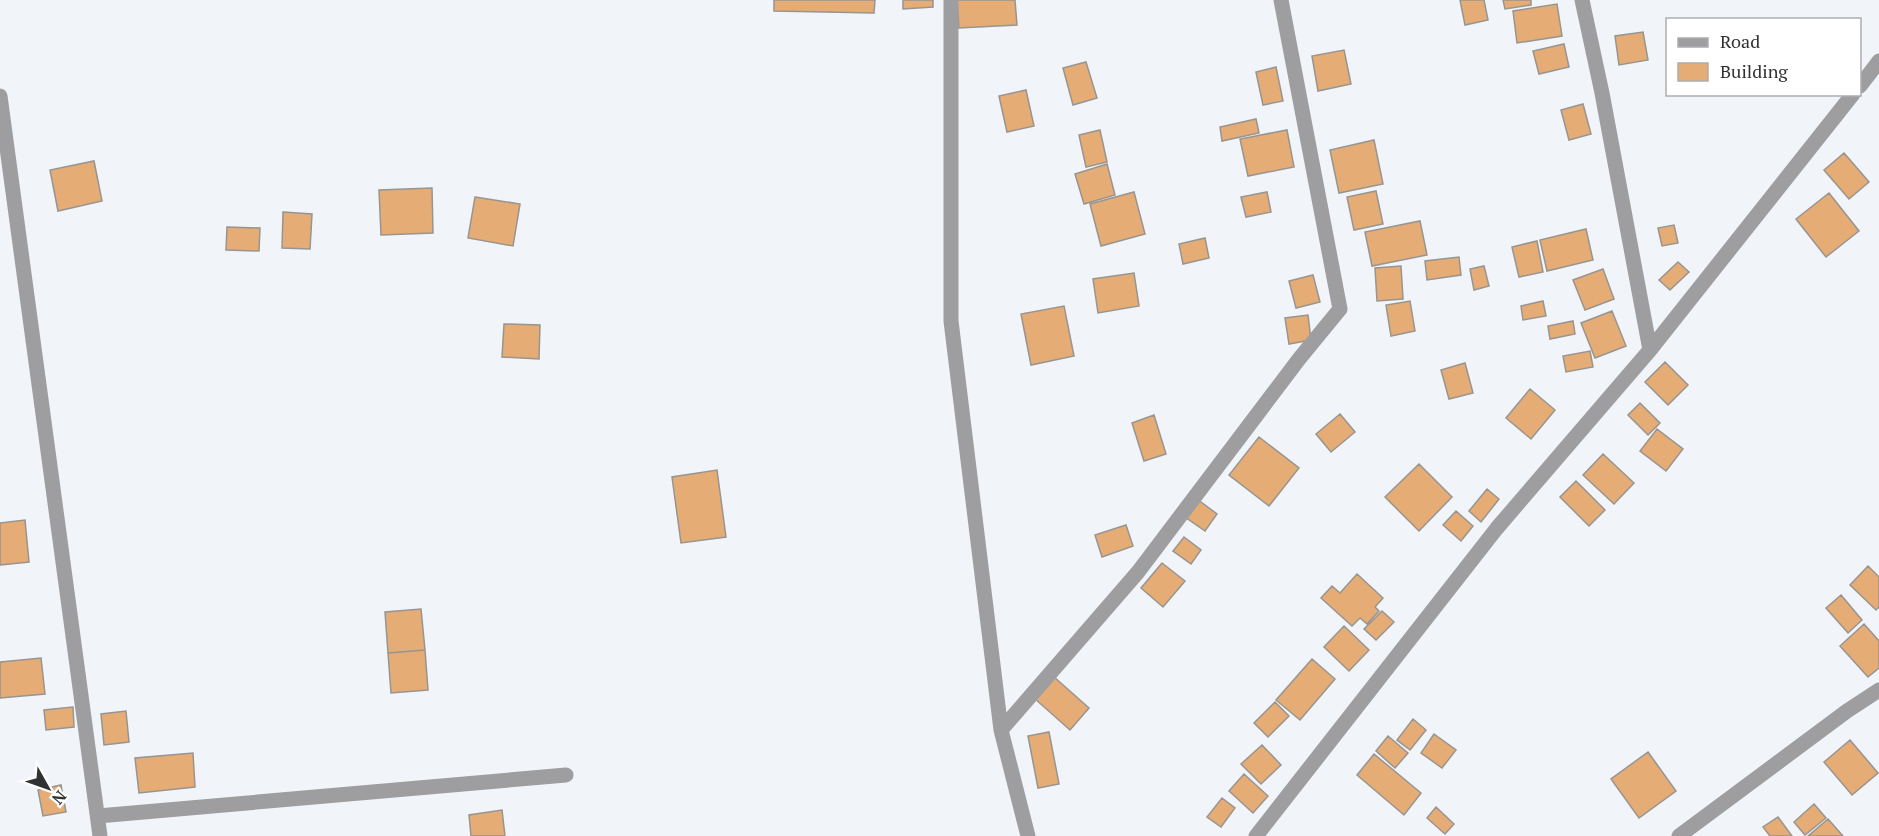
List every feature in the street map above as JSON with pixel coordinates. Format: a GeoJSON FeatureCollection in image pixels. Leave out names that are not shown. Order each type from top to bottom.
{"type":"FeatureCollection","features":[{"type":"Feature","properties":{"kind":"street"},"geometry":{"type":"LineString","coordinates":[[951,0],[951,321],[1001,730],[1028,836]]}},
{"type":"Feature","properties":{"kind":"street"},"geometry":{"type":"LineString","coordinates":[[1001,730],[1138,572],[1299,359],[1340,309],[1281,0]]}},
{"type":"Feature","properties":{"kind":"street"},"geometry":{"type":"LineString","coordinates":[[1582,0],[1602,93],[1650,350]]}},
{"type":"Feature","properties":{"kind":"street"},"geometry":{"type":"LineString","coordinates":[[1861,85],[1879,61]]}},
{"type":"Feature","properties":{"kind":"street"},"geometry":{"type":"LineString","coordinates":[[0,96],[100,836]]}},
{"type":"Feature","properties":{"kind":"street"},"geometry":{"type":"LineString","coordinates":[[1256,836],[1497,528],[1650,350],[1851,96]]}},
{"type":"Feature","properties":{"kind":"street"},"geometry":{"type":"LineString","coordinates":[[1679,836],[1847,711],[1879,690]]}},
{"type":"Feature","properties":{"kind":"street"},"geometry":{"type":"LineString","coordinates":[[98,816],[566,775]]}},
{"type":"Feature","properties":{"kind":"building"},"geometry":{"type":"Polygon","coordinates":[[[774,0],[875,0],[874,13],[774,11],[774,0]]]}},
{"type":"Feature","properties":{"kind":"building"},"geometry":{"type":"Polygon","coordinates":[[[903,0],[933,0],[933,7],[903,9],[903,0]]]}},
{"type":"Feature","properties":{"kind":"building"},"geometry":{"type":"Polygon","coordinates":[[[957,0],[1015,0],[1017,25],[959,28],[957,0]]]}},
{"type":"Feature","properties":{"kind":"building"},"geometry":{"type":"Polygon","coordinates":[[[1460,0],[1484,0],[1488,20],[1465,25],[1460,0]]]}},
{"type":"Feature","properties":{"kind":"building"},"geometry":{"type":"Polygon","coordinates":[[[1503,0],[1531,0],[1531,5],[1505,9],[1503,0]]]}},
{"type":"Feature","properties":{"kind":"building"},"geometry":{"type":"Polygon","coordinates":[[[1557,4],[1562,36],[1517,43],[1513,11],[1557,4]]]}},
{"type":"Feature","properties":{"kind":"building"},"geometry":{"type":"Polygon","coordinates":[[[1643,32],[1648,60],[1619,65],[1615,36],[1643,32]]]}},
{"type":"Feature","properties":{"kind":"building"},"geometry":{"type":"Polygon","coordinates":[[[1564,44],[1569,67],[1539,74],[1533,51],[1564,44]]]}},
{"type":"Feature","properties":{"kind":"building"},"geometry":{"type":"Polygon","coordinates":[[[1344,50],[1351,84],[1318,91],[1312,56],[1344,50]]]}},
{"type":"Feature","properties":{"kind":"building"},"geometry":{"type":"Polygon","coordinates":[[[1086,62],[1097,98],[1073,105],[1063,68],[1086,62]]]}},
{"type":"Feature","properties":{"kind":"building"},"geometry":{"type":"Polygon","coordinates":[[[1276,67],[1283,101],[1263,105],[1256,72],[1276,67]]]}},
{"type":"Feature","properties":{"kind":"building"},"geometry":{"type":"Polygon","coordinates":[[[1026,90],[1034,126],[1007,132],[999,96],[1026,90]]]}},
{"type":"Feature","properties":{"kind":"building"},"geometry":{"type":"Polygon","coordinates":[[[1583,104],[1591,134],[1569,140],[1561,110],[1583,104]]]}},
{"type":"Feature","properties":{"kind":"building"},"geometry":{"type":"Polygon","coordinates":[[[1256,119],[1259,133],[1222,141],[1220,127],[1256,119]]]}},
{"type":"Feature","properties":{"kind":"building"},"geometry":{"type":"Polygon","coordinates":[[[1100,130],[1107,162],[1086,167],[1079,135],[1100,130]]]}},
{"type":"Feature","properties":{"kind":"building"},"geometry":{"type":"Polygon","coordinates":[[[1287,130],[1294,167],[1248,176],[1240,139],[1287,130]]]}},
{"type":"Feature","properties":{"kind":"building"},"geometry":{"type":"Polygon","coordinates":[[[1374,140],[1383,184],[1339,193],[1330,150],[1374,140]]]}},
{"type":"Feature","properties":{"kind":"building"},"geometry":{"type":"Polygon","coordinates":[[[1844,153],[1869,182],[1849,199],[1824,170],[1844,153]]]}},
{"type":"Feature","properties":{"kind":"building"},"geometry":{"type":"Polygon","coordinates":[[[94,161],[102,201],[58,211],[50,170],[94,161]]]}},
{"type":"Feature","properties":{"kind":"building"},"geometry":{"type":"Polygon","coordinates":[[[1107,164],[1115,195],[1084,204],[1075,174],[1107,164]]]}},
{"type":"Feature","properties":{"kind":"building"},"geometry":{"type":"Polygon","coordinates":[[[432,188],[433,233],[381,235],[379,190],[432,188]]]}},
{"type":"Feature","properties":{"kind":"building"},"geometry":{"type":"Polygon","coordinates":[[[1376,191],[1383,224],[1354,230],[1347,197],[1376,191]]]}},
{"type":"Feature","properties":{"kind":"building"},"geometry":{"type":"Polygon","coordinates":[[[1134,192],[1145,234],[1101,246],[1090,204],[1134,192]]]}},
{"type":"Feature","properties":{"kind":"building"},"geometry":{"type":"Polygon","coordinates":[[[1267,192],[1271,212],[1246,217],[1241,197],[1267,192]]]}},
{"type":"Feature","properties":{"kind":"building"},"geometry":{"type":"Polygon","coordinates":[[[1829,193],[1859,231],[1826,257],[1796,219],[1829,193]]]}},
{"type":"Feature","properties":{"kind":"building"},"geometry":{"type":"Polygon","coordinates":[[[475,197],[520,204],[513,246],[468,238],[475,197]]]}},
{"type":"Feature","properties":{"kind":"building"},"geometry":{"type":"Polygon","coordinates":[[[283,212],[312,214],[310,249],[282,248],[283,212]]]}},
{"type":"Feature","properties":{"kind":"building"},"geometry":{"type":"Polygon","coordinates":[[[1420,221],[1427,255],[1372,266],[1365,232],[1420,221]]]}},
{"type":"Feature","properties":{"kind":"building"},"geometry":{"type":"Polygon","coordinates":[[[1674,225],[1678,243],[1662,246],[1658,228],[1674,225]]]}},
{"type":"Feature","properties":{"kind":"building"},"geometry":{"type":"Polygon","coordinates":[[[227,227],[260,228],[259,251],[226,250],[227,227]]]}},
{"type":"Feature","properties":{"kind":"building"},"geometry":{"type":"Polygon","coordinates":[[[1586,229],[1593,260],[1547,271],[1540,240],[1586,229]]]}},
{"type":"Feature","properties":{"kind":"building"},"geometry":{"type":"Polygon","coordinates":[[[1205,238],[1209,258],[1183,264],[1179,244],[1205,238]]]}},
{"type":"Feature","properties":{"kind":"building"},"geometry":{"type":"Polygon","coordinates":[[[1537,241],[1543,272],[1519,277],[1512,247],[1537,241]]]}},
{"type":"Feature","properties":{"kind":"building"},"geometry":{"type":"Polygon","coordinates":[[[1459,257],[1461,275],[1427,280],[1425,261],[1459,257]]]}},
{"type":"Feature","properties":{"kind":"building"},"geometry":{"type":"Polygon","coordinates":[[[1678,262],[1689,272],[1670,290],[1659,280],[1678,262]]]}},
{"type":"Feature","properties":{"kind":"building"},"geometry":{"type":"Polygon","coordinates":[[[1401,266],[1403,299],[1377,301],[1375,268],[1401,266]]]}},
{"type":"Feature","properties":{"kind":"building"},"geometry":{"type":"Polygon","coordinates":[[[1484,266],[1489,286],[1474,290],[1470,269],[1484,266]]]}},
{"type":"Feature","properties":{"kind":"building"},"geometry":{"type":"Polygon","coordinates":[[[1603,269],[1614,299],[1585,310],[1573,280],[1603,269]]]}},
{"type":"Feature","properties":{"kind":"building"},"geometry":{"type":"Polygon","coordinates":[[[1134,273],[1139,306],[1098,313],[1093,279],[1134,273]]]}},
{"type":"Feature","properties":{"kind":"building"},"geometry":{"type":"Polygon","coordinates":[[[1313,275],[1320,302],[1296,308],[1289,281],[1313,275]]]}},
{"type":"Feature","properties":{"kind":"building"},"geometry":{"type":"Polygon","coordinates":[[[1410,301],[1415,331],[1391,336],[1386,305],[1410,301]]]}},
{"type":"Feature","properties":{"kind":"building"},"geometry":{"type":"Polygon","coordinates":[[[1543,301],[1546,316],[1523,320],[1521,306],[1543,301]]]}},
{"type":"Feature","properties":{"kind":"building"},"geometry":{"type":"Polygon","coordinates":[[[1064,306],[1074,356],[1031,365],[1021,314],[1064,306]]]}},
{"type":"Feature","properties":{"kind":"building"},"geometry":{"type":"Polygon","coordinates":[[[1612,311],[1626,346],[1595,358],[1581,323],[1612,311]]]}},
{"type":"Feature","properties":{"kind":"building"},"geometry":{"type":"Polygon","coordinates":[[[1308,315],[1311,340],[1289,344],[1285,318],[1308,315]]]}},
{"type":"Feature","properties":{"kind":"building"},"geometry":{"type":"Polygon","coordinates":[[[1573,321],[1575,334],[1550,339],[1548,326],[1573,321]]]}},
{"type":"Feature","properties":{"kind":"building"},"geometry":{"type":"Polygon","coordinates":[[[504,324],[540,325],[539,359],[502,357],[504,324]]]}},
{"type":"Feature","properties":{"kind":"building"},"geometry":{"type":"Polygon","coordinates":[[[1590,351],[1593,367],[1566,372],[1563,356],[1590,351]]]}},
{"type":"Feature","properties":{"kind":"building"},"geometry":{"type":"Polygon","coordinates":[[[1665,362],[1688,385],[1668,405],[1645,382],[1665,362]]]}},
{"type":"Feature","properties":{"kind":"building"},"geometry":{"type":"Polygon","coordinates":[[[1465,363],[1473,393],[1449,399],[1441,370],[1465,363]]]}},
{"type":"Feature","properties":{"kind":"building"},"geometry":{"type":"Polygon","coordinates":[[[1530,389],[1555,410],[1531,439],[1506,418],[1530,389]]]}},
{"type":"Feature","properties":{"kind":"building"},"geometry":{"type":"Polygon","coordinates":[[[1640,403],[1660,423],[1648,435],[1628,415],[1640,403]]]}},
{"type":"Feature","properties":{"kind":"building"},"geometry":{"type":"Polygon","coordinates":[[[1340,414],[1355,432],[1331,452],[1316,434],[1340,414]]]}},
{"type":"Feature","properties":{"kind":"building"},"geometry":{"type":"Polygon","coordinates":[[[1154,415],[1166,454],[1144,461],[1132,423],[1154,415]]]}},
{"type":"Feature","properties":{"kind":"building"},"geometry":{"type":"Polygon","coordinates":[[[1657,429],[1683,449],[1666,471],[1640,451],[1657,429]]]}},
{"type":"Feature","properties":{"kind":"building"},"geometry":{"type":"Polygon","coordinates":[[[1259,437],[1299,468],[1269,506],[1229,475],[1259,437]]]}},
{"type":"Feature","properties":{"kind":"building"},"geometry":{"type":"Polygon","coordinates":[[[1603,454],[1634,483],[1614,504],[1583,475],[1603,454]]]}},
{"type":"Feature","properties":{"kind":"building"},"geometry":{"type":"Polygon","coordinates":[[[1419,464],[1452,497],[1419,531],[1385,497],[1419,464]]]}},
{"type":"Feature","properties":{"kind":"building"},"geometry":{"type":"Polygon","coordinates":[[[717,470],[726,537],[681,543],[672,477],[717,470]]]}},
{"type":"Feature","properties":{"kind":"building"},"geometry":{"type":"Polygon","coordinates":[[[1576,481],[1605,510],[1589,526],[1560,497],[1576,481]]]}},
{"type":"Feature","properties":{"kind":"building"},"geometry":{"type":"Polygon","coordinates":[[[1487,489],[1499,499],[1481,522],[1469,511],[1487,489]]]}},
{"type":"Feature","properties":{"kind":"building"},"geometry":{"type":"Polygon","coordinates":[[[1197,499],[1217,514],[1205,531],[1185,517],[1197,499]]]}},
{"type":"Feature","properties":{"kind":"building"},"geometry":{"type":"Polygon","coordinates":[[[1456,511],[1473,526],[1461,541],[1443,525],[1456,511]]]}},
{"type":"Feature","properties":{"kind":"building"},"geometry":{"type":"Polygon","coordinates":[[[25,520],[29,562],[0,565],[0,523],[25,520]]]}},
{"type":"Feature","properties":{"kind":"building"},"geometry":{"type":"Polygon","coordinates":[[[1126,525],[1133,546],[1102,557],[1095,535],[1126,525]]]}},
{"type":"Feature","properties":{"kind":"building"},"geometry":{"type":"Polygon","coordinates":[[[1184,537],[1201,550],[1191,564],[1173,551],[1184,537]]]}},
{"type":"Feature","properties":{"kind":"building"},"geometry":{"type":"Polygon","coordinates":[[[1162,563],[1185,581],[1163,607],[1141,588],[1162,563]]]}},
{"type":"Feature","properties":{"kind":"building"},"geometry":{"type":"Polygon","coordinates":[[[1868,566],[1879,577],[1879,607],[1876,610],[1850,585],[1868,566]]]}},
{"type":"Feature","properties":{"kind":"building"},"geometry":{"type":"Polygon","coordinates":[[[1357,574],[1383,598],[1375,607],[1379,611],[1367,624],[1360,618],[1352,626],[1321,598],[1332,586],[1340,593],[1357,574]]]}},
{"type":"Feature","properties":{"kind":"building"},"geometry":{"type":"Polygon","coordinates":[[[1841,595],[1862,620],[1848,633],[1826,608],[1841,595]]]}},
{"type":"Feature","properties":{"kind":"building"},"geometry":{"type":"Polygon","coordinates":[[[421,609],[425,650],[388,653],[385,612],[421,609]]]}},
{"type":"Feature","properties":{"kind":"building"},"geometry":{"type":"Polygon","coordinates":[[[1382,611],[1394,622],[1376,640],[1364,629],[1382,611]]]}},
{"type":"Feature","properties":{"kind":"building"},"geometry":{"type":"Polygon","coordinates":[[[1864,624],[1879,641],[1879,668],[1868,677],[1840,646],[1864,624]]]}},
{"type":"Feature","properties":{"kind":"building"},"geometry":{"type":"Polygon","coordinates":[[[1344,626],[1369,650],[1349,671],[1324,647],[1344,626]]]}},
{"type":"Feature","properties":{"kind":"building"},"geometry":{"type":"Polygon","coordinates":[[[425,650],[428,690],[391,693],[388,653],[425,650]]]}},
{"type":"Feature","properties":{"kind":"building"},"geometry":{"type":"Polygon","coordinates":[[[41,658],[45,694],[0,698],[0,662],[41,658]]]}},
{"type":"Feature","properties":{"kind":"building"},"geometry":{"type":"Polygon","coordinates":[[[1312,659],[1335,679],[1300,720],[1276,700],[1312,659]]]}},
{"type":"Feature","properties":{"kind":"building"},"geometry":{"type":"Polygon","coordinates":[[[1053,676],[1089,708],[1070,730],[1034,698],[1053,676]]]}},
{"type":"Feature","properties":{"kind":"building"},"geometry":{"type":"Polygon","coordinates":[[[1275,702],[1289,716],[1268,737],[1254,723],[1275,702]]]}},
{"type":"Feature","properties":{"kind":"building"},"geometry":{"type":"Polygon","coordinates":[[[73,707],[74,727],[46,730],[44,710],[73,707]]]}},
{"type":"Feature","properties":{"kind":"building"},"geometry":{"type":"Polygon","coordinates":[[[126,711],[129,742],[104,745],[101,714],[126,711]]]}},
{"type":"Feature","properties":{"kind":"building"},"geometry":{"type":"Polygon","coordinates":[[[1413,719],[1426,730],[1410,750],[1397,740],[1413,719]]]}},
{"type":"Feature","properties":{"kind":"building"},"geometry":{"type":"Polygon","coordinates":[[[1049,732],[1059,784],[1038,788],[1028,736],[1049,732]]]}},
{"type":"Feature","properties":{"kind":"building"},"geometry":{"type":"Polygon","coordinates":[[[1434,734],[1456,750],[1442,768],[1421,753],[1434,734]]]}},
{"type":"Feature","properties":{"kind":"building"},"geometry":{"type":"Polygon","coordinates":[[[1388,736],[1408,753],[1395,768],[1376,751],[1388,736]]]}},
{"type":"Feature","properties":{"kind":"building"},"geometry":{"type":"Polygon","coordinates":[[[1850,740],[1878,773],[1852,795],[1824,762],[1850,740]]]}},
{"type":"Feature","properties":{"kind":"building"},"geometry":{"type":"Polygon","coordinates":[[[1262,745],[1281,765],[1261,784],[1241,764],[1262,745]]]}},
{"type":"Feature","properties":{"kind":"building"},"geometry":{"type":"Polygon","coordinates":[[[1648,752],[1676,791],[1639,818],[1611,779],[1648,752]]]}},
{"type":"Feature","properties":{"kind":"building"},"geometry":{"type":"Polygon","coordinates":[[[193,753],[195,787],[139,793],[135,758],[193,753]]]}},
{"type":"Feature","properties":{"kind":"building"},"geometry":{"type":"Polygon","coordinates":[[[1374,754],[1421,793],[1404,815],[1357,775],[1374,754]]]}},
{"type":"Feature","properties":{"kind":"building"},"geometry":{"type":"Polygon","coordinates":[[[1244,774],[1268,796],[1253,813],[1229,791],[1244,774]]]}},
{"type":"Feature","properties":{"kind":"building"},"geometry":{"type":"Polygon","coordinates":[[[61,785],[66,812],[43,816],[38,790],[61,785]]]}},
{"type":"Feature","properties":{"kind":"building"},"geometry":{"type":"Polygon","coordinates":[[[1222,798],[1235,808],[1221,827],[1207,817],[1222,798]]]}},
{"type":"Feature","properties":{"kind":"building"},"geometry":{"type":"Polygon","coordinates":[[[1814,804],[1826,818],[1805,835],[1794,822],[1814,804]]]}},
{"type":"Feature","properties":{"kind":"building"},"geometry":{"type":"Polygon","coordinates":[[[1436,807],[1454,824],[1445,834],[1427,818],[1436,807]]]}},
{"type":"Feature","properties":{"kind":"building"},"geometry":{"type":"Polygon","coordinates":[[[502,810],[505,836],[471,836],[469,815],[502,810]]]}},
{"type":"Feature","properties":{"kind":"building"},"geometry":{"type":"Polygon","coordinates":[[[1778,817],[1792,836],[1770,836],[1763,827],[1778,817]]]}},
{"type":"Feature","properties":{"kind":"building"},"geometry":{"type":"Polygon","coordinates":[[[1828,819],[1843,836],[1808,836],[1828,819]]]}}]}
